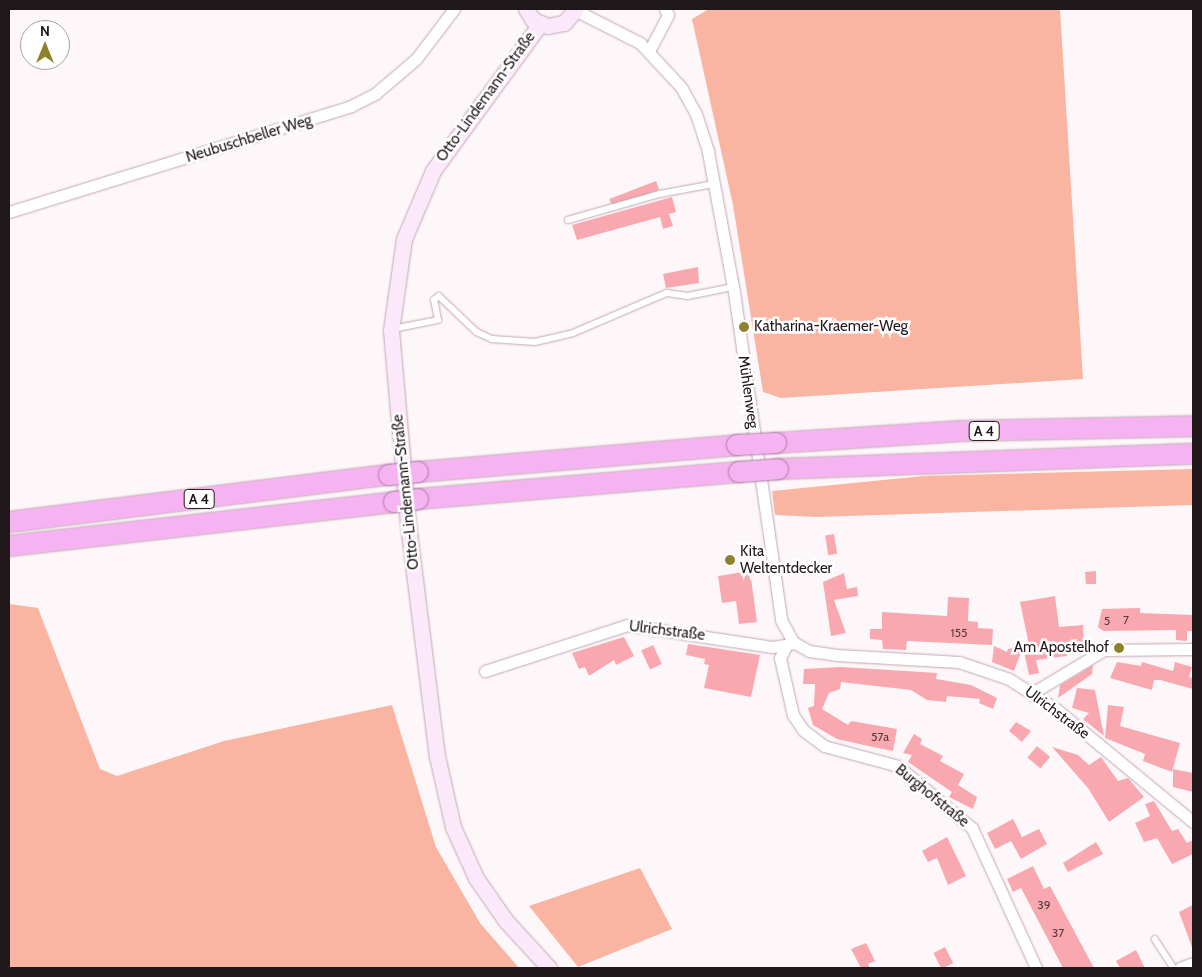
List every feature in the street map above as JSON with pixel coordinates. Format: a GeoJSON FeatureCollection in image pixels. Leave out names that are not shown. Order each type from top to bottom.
{"type":"FeatureCollection","features":[{"type":"Feature","properties":{"kind":"highway","name":"A 4"},"geometry":{"type":"LineString","coordinates":[[9,522],[389,475],[736,445],[962,431],[1193,426]]}},
{"type":"Feature","properties":{"kind":"highway","name":"A 4"},"geometry":{"type":"LineString","coordinates":[[9,546],[418,499],[739,472],[1193,454]]}},
{"type":"Feature","properties":{"kind":"street","name":"Neubuschbeller Weg"},"geometry":{"type":"LineString","coordinates":[[9,212],[350,106],[376,93],[416,59],[454,9]]}},
{"type":"Feature","properties":{"kind":"street"},"geometry":{"type":"LineString","coordinates":[[526,9],[540,24],[564,23],[575,10]]}},
{"type":"Feature","properties":{"kind":"street"},"geometry":{"type":"LineString","coordinates":[[649,51],[668,15],[665,9]]}},
{"type":"Feature","properties":{"kind":"street","name":"Mühlenweg"},"geometry":{"type":"LineString","coordinates":[[575,10],[649,51],[681,87],[696,114],[714,184],[733,287],[781,620],[789,645]]}},
{"type":"Feature","properties":{"kind":"street","name":"Otto-Lindemann-Straße"},"geometry":{"type":"LineString","coordinates":[[540,24],[433,171],[404,239],[391,330],[408,524],[437,756],[453,827],[476,878],[506,921],[549,968]]}},
{"type":"Feature","properties":{"kind":"street","name":"Ulrichstraße"},"geometry":{"type":"LineString","coordinates":[[485,671],[627,624],[789,645],[809,651],[837,655],[960,662],[1034,692],[1191,819]]}},
{"type":"Feature","properties":{"kind":"street","name":"Burghofstraße"},"geometry":{"type":"LineString","coordinates":[[789,645],[780,658],[789,702],[797,723],[816,741],[898,766],[972,828],[1036,968]]}},
{"type":"Feature","properties":{"kind":"street"},"geometry":{"type":"LineString","coordinates":[[1034,692],[1104,650],[1193,650]]}},
{"type":"Feature","properties":{"kind":"street"},"geometry":{"type":"LineString","coordinates":[[1180,968],[1193,963]]}},
{"type":"Feature","properties":{"kind":"lane"},"geometry":{"type":"LineString","coordinates":[[568,220],[714,184]]}},
{"type":"Feature","properties":{"kind":"lane"},"geometry":{"type":"LineString","coordinates":[[391,330],[438,320],[434,300],[439,296],[477,332],[492,339],[535,342],[573,333],[667,293],[688,296],[733,287]]}},
{"type":"Feature","properties":{"kind":"lane"},"geometry":{"type":"LineString","coordinates":[[1155,939],[1174,968]]}},
{"type":"Feature","properties":{"kind":"shaded area"},"geometry":{"type":"Polygon","coordinates":[[[709,9],[1060,9],[1083,379],[781,398],[763,392],[733,205],[692,19],[709,9]]]}},
{"type":"Feature","properties":{"kind":"shaded area"},"geometry":{"type":"Polygon","coordinates":[[[1193,469],[1193,505],[816,517],[775,515],[772,491],[924,476],[1193,469]]]}},
{"type":"Feature","properties":{"kind":"shaded area"},"geometry":{"type":"Polygon","coordinates":[[[9,604],[38,608],[100,769],[117,776],[224,741],[392,705],[436,847],[480,923],[519,968],[9,968],[9,604]]]}},
{"type":"Feature","properties":{"kind":"shaded area"},"geometry":{"type":"Polygon","coordinates":[[[640,868],[672,929],[578,967],[529,906],[640,868]]]}},
{"type":"Feature","properties":{"kind":"building"},"geometry":{"type":"Polygon","coordinates":[[[656,181],[659,189],[613,207],[609,199],[656,181]]]}},
{"type":"Feature","properties":{"kind":"building"},"geometry":{"type":"Polygon","coordinates":[[[672,197],[676,212],[669,214],[673,226],[663,229],[660,217],[577,240],[572,225],[672,197]]]}},
{"type":"Feature","properties":{"kind":"building"},"geometry":{"type":"Polygon","coordinates":[[[698,267],[699,283],[666,288],[663,274],[698,267]]]}},
{"type":"Feature","properties":{"kind":"building"},"geometry":{"type":"Polygon","coordinates":[[[834,534],[837,554],[828,555],[825,535],[834,534]]]}},
{"type":"Feature","properties":{"kind":"building"},"geometry":{"type":"Polygon","coordinates":[[[750,571],[757,622],[739,624],[736,601],[722,603],[718,576],[750,571]]]}},
{"type":"Feature","properties":{"kind":"building"},"geometry":{"type":"Polygon","coordinates":[[[1096,571],[1096,584],[1086,584],[1085,572],[1096,571]]]}},
{"type":"Feature","properties":{"kind":"building"},"geometry":{"type":"Polygon","coordinates":[[[844,573],[847,589],[857,587],[858,596],[834,600],[846,633],[831,636],[823,582],[844,573]]]}},
{"type":"Feature","properties":{"kind":"building"},"geometry":{"type":"Polygon","coordinates":[[[1055,596],[1059,627],[1083,625],[1084,646],[1066,647],[1067,656],[1036,660],[1039,673],[1029,675],[1023,647],[1014,671],[992,662],[994,646],[1007,652],[1008,649],[1029,645],[1020,602],[1055,596]]]}},
{"type":"Feature","properties":{"kind":"building"},"geometry":{"type":"Polygon","coordinates":[[[948,597],[969,598],[968,621],[978,622],[978,628],[993,629],[992,645],[907,641],[906,650],[883,649],[882,640],[870,639],[870,629],[882,629],[882,612],[947,616],[948,597]]]}},
{"type":"Feature","properties":{"kind":"building"},"geometry":{"type":"Polygon","coordinates":[[[1140,608],[1140,613],[1193,615],[1193,631],[1187,631],[1187,641],[1176,640],[1176,630],[1103,631],[1098,627],[1102,609],[1140,608]]]}},
{"type":"Feature","properties":{"kind":"building"},"geometry":{"type":"Polygon","coordinates":[[[624,637],[634,656],[616,665],[614,660],[589,676],[585,667],[579,669],[572,653],[624,637]]]}},
{"type":"Feature","properties":{"kind":"building"},"geometry":{"type":"Polygon","coordinates":[[[688,644],[760,655],[751,697],[704,688],[709,665],[704,664],[705,659],[686,655],[688,644]]]}},
{"type":"Feature","properties":{"kind":"building"},"geometry":{"type":"Polygon","coordinates":[[[653,645],[662,664],[650,670],[641,650],[653,645]]]}},
{"type":"Feature","properties":{"kind":"building"},"geometry":{"type":"Polygon","coordinates":[[[1117,662],[1141,666],[1142,662],[1173,671],[1175,662],[1192,667],[1189,677],[1193,678],[1193,689],[1154,680],[1152,690],[1110,678],[1117,662]]]}},
{"type":"Feature","properties":{"kind":"building"},"geometry":{"type":"Polygon","coordinates":[[[1093,665],[1092,674],[1058,698],[1060,685],[1093,665]]]}},
{"type":"Feature","properties":{"kind":"building"},"geometry":{"type":"Polygon","coordinates":[[[841,667],[937,673],[936,679],[971,685],[997,698],[993,709],[979,703],[980,699],[947,696],[946,702],[927,700],[911,690],[841,682],[840,689],[829,693],[822,709],[848,725],[851,721],[897,729],[893,751],[837,739],[813,725],[808,708],[814,706],[815,684],[803,684],[804,669],[841,667]]]}},
{"type":"Feature","properties":{"kind":"building"},"geometry":{"type":"Polygon","coordinates":[[[1077,688],[1095,690],[1104,736],[1083,719],[1089,713],[1072,708],[1077,688]]]}},
{"type":"Feature","properties":{"kind":"building"},"geometry":{"type":"Polygon","coordinates":[[[1108,705],[1124,707],[1120,726],[1180,743],[1172,772],[1143,761],[1145,754],[1105,738],[1108,705]]]}},
{"type":"Feature","properties":{"kind":"building"},"geometry":{"type":"Polygon","coordinates":[[[1016,722],[1031,731],[1022,742],[1009,731],[1016,722]]]}},
{"type":"Feature","properties":{"kind":"building"},"geometry":{"type":"Polygon","coordinates":[[[914,734],[922,739],[920,744],[943,756],[940,761],[964,774],[958,785],[977,797],[973,809],[949,797],[952,792],[908,762],[912,755],[903,753],[914,734]]]}},
{"type":"Feature","properties":{"kind":"building"},"geometry":{"type":"Polygon","coordinates":[[[1037,746],[1050,757],[1040,768],[1027,757],[1037,746]]]}},
{"type":"Feature","properties":{"kind":"building"},"geometry":{"type":"Polygon","coordinates":[[[1052,747],[1078,755],[1089,765],[1101,757],[1118,781],[1128,778],[1144,797],[1109,822],[1088,788],[1052,747]]]}},
{"type":"Feature","properties":{"kind":"building"},"geometry":{"type":"Polygon","coordinates":[[[1173,769],[1193,773],[1193,792],[1173,787],[1173,769]]]}},
{"type":"Feature","properties":{"kind":"building"},"geometry":{"type":"Polygon","coordinates":[[[1154,801],[1172,831],[1178,829],[1187,843],[1193,840],[1193,854],[1172,864],[1157,838],[1144,842],[1135,823],[1150,816],[1145,804],[1154,801]]]}},
{"type":"Feature","properties":{"kind":"building"},"geometry":{"type":"Polygon","coordinates":[[[1013,819],[1022,837],[1039,829],[1047,844],[1021,859],[1011,841],[995,849],[987,833],[1013,819]]]}},
{"type":"Feature","properties":{"kind":"building"},"geometry":{"type":"Polygon","coordinates":[[[947,837],[966,876],[948,885],[937,858],[928,862],[922,851],[947,837]]]}},
{"type":"Feature","properties":{"kind":"building"},"geometry":{"type":"Polygon","coordinates":[[[1096,842],[1103,854],[1068,872],[1063,863],[1096,842]]]}},
{"type":"Feature","properties":{"kind":"building"},"geometry":{"type":"Polygon","coordinates":[[[1033,866],[1044,889],[1050,886],[1094,968],[1063,968],[1021,888],[1013,892],[1007,879],[1033,866]]]}},
{"type":"Feature","properties":{"kind":"building"},"geometry":{"type":"Polygon","coordinates":[[[1193,905],[1193,946],[1192,947],[1179,912],[1193,905]]]}},
{"type":"Feature","properties":{"kind":"building"},"geometry":{"type":"Polygon","coordinates":[[[866,943],[875,961],[868,964],[870,968],[861,968],[851,949],[866,943]]]}},
{"type":"Feature","properties":{"kind":"building"},"geometry":{"type":"Polygon","coordinates":[[[945,947],[953,963],[941,968],[933,953],[945,947]]]}},
{"type":"Feature","properties":{"kind":"building"},"geometry":{"type":"Polygon","coordinates":[[[1136,950],[1145,968],[1120,968],[1116,961],[1136,950]]]}},
{"type":"Feature","properties":{"kind":"place","name":"Katharina-Kraemer-Weg"},"geometry":{"type":"Point","coordinates":[744,327]}},
{"type":"Feature","properties":{"kind":"place","name":"Kita Weltentdecker"},"geometry":{"type":"Point","coordinates":[730,560]}},
{"type":"Feature","properties":{"kind":"place","name":"Am Apostelhof"},"geometry":{"type":"Point","coordinates":[1119,648]}}]}
